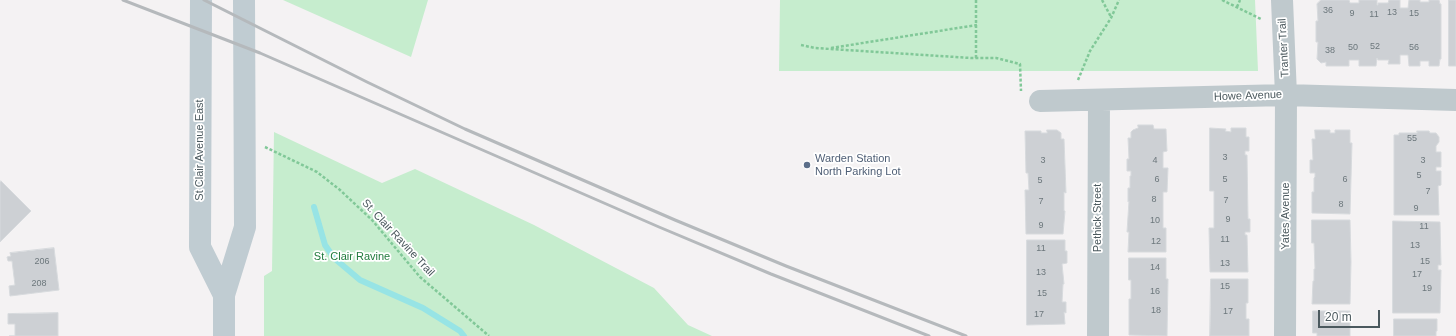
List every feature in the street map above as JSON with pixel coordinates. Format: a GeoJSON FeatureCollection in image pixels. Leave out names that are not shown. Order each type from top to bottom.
{"type":"FeatureCollection","features":[{"type":"Feature","properties":{"kind":"main road","name":"St Clair Avenue East"},"geometry":{"type":"LineString","coordinates":[[201,0],[200,247],[224,295]]}},
{"type":"Feature","properties":{"kind":"main road","name":"St Clair Avenue East"},"geometry":{"type":"LineString","coordinates":[[224,336],[224,295],[245,227],[244,0]]}},
{"type":"Feature","properties":{"kind":"street","name":"Tranter Trail"},"geometry":{"type":"LineString","coordinates":[[1282,0],[1286,95]]}},
{"type":"Feature","properties":{"kind":"street","name":"Howe Avenue"},"geometry":{"type":"LineString","coordinates":[[1040,101],[1286,95],[1456,100]]}},
{"type":"Feature","properties":{"kind":"street","name":"Yates Avenue"},"geometry":{"type":"LineString","coordinates":[[1286,95],[1286,336]]}},
{"type":"Feature","properties":{"kind":"street","name":"Pethick Street"},"geometry":{"type":"LineString","coordinates":[[1098,336],[1099,100]]}},
{"type":"Feature","properties":{"kind":"path"},"geometry":{"type":"LineString","coordinates":[[976,0],[976,58]]}},
{"type":"Feature","properties":{"kind":"path"},"geometry":{"type":"LineString","coordinates":[[1102,0],[1111,18]]}},
{"type":"Feature","properties":{"kind":"path"},"geometry":{"type":"LineString","coordinates":[[1078,80],[1090,51],[1111,18],[1118,0]]}},
{"type":"Feature","properties":{"kind":"path"},"geometry":{"type":"LineString","coordinates":[[1222,0],[1267,22]]}},
{"type":"Feature","properties":{"kind":"path"},"geometry":{"type":"LineString","coordinates":[[1237,7],[1240,0]]}},
{"type":"Feature","properties":{"kind":"path"},"geometry":{"type":"LineString","coordinates":[[826,49],[977,25]]}},
{"type":"Feature","properties":{"kind":"path"},"geometry":{"type":"LineString","coordinates":[[801,45],[826,49],[996,58],[1020,64],[1021,80]]}},
{"type":"Feature","properties":{"kind":"path","name":"St. Clair Ravine Trail"},"geometry":{"type":"LineString","coordinates":[[245,147],[266,146],[317,172],[332,183],[372,220],[420,276],[489,336]]}},
{"type":"Feature","properties":{"kind":"green space"},"geometry":{"type":"Polygon","coordinates":[[[283,0],[428,0],[411,57],[283,0]]]}},
{"type":"Feature","properties":{"kind":"green space"},"geometry":{"type":"Polygon","coordinates":[[[780,0],[1255,0],[1258,71],[779,71],[780,0]]]}},
{"type":"Feature","properties":{"kind":"green space","name":"St. Clair Ravine"},"geometry":{"type":"Polygon","coordinates":[[[274,132],[382,183],[415,169],[534,225],[654,288],[688,325],[712,336],[264,336],[264,276],[272,271],[274,132]]]}},
{"type":"Feature","properties":{"kind":"building"},"geometry":{"type":"Polygon","coordinates":[[[1321,0],[1349,0],[1350,3],[1359,3],[1359,0],[1377,0],[1378,5],[1378,3],[1388,3],[1389,0],[1400,0],[1400,8],[1408,8],[1409,0],[1429,2],[1429,0],[1439,0],[1441,4],[1441,59],[1439,66],[1429,66],[1429,61],[1420,61],[1420,66],[1409,66],[1408,55],[1400,55],[1400,64],[1388,64],[1389,60],[1378,60],[1377,58],[1376,66],[1359,66],[1359,60],[1349,60],[1349,66],[1326,66],[1326,62],[1321,63],[1317,59],[1317,4],[1321,0]]]}},
{"type":"Feature","properties":{"kind":"building"},"geometry":{"type":"Polygon","coordinates":[[[1449,0],[1456,0],[1456,66],[1449,66],[1449,0]]]}},
{"type":"Feature","properties":{"kind":"building"},"geometry":{"type":"Polygon","coordinates":[[[1138,125],[1153,125],[1154,129],[1166,129],[1167,151],[1163,152],[1163,168],[1168,168],[1167,192],[1163,192],[1163,228],[1166,228],[1166,252],[1128,252],[1128,188],[1130,188],[1131,171],[1127,171],[1127,159],[1129,159],[1128,138],[1131,138],[1131,132],[1138,128],[1138,125]]]}},
{"type":"Feature","properties":{"kind":"building"},"geometry":{"type":"Polygon","coordinates":[[[1210,128],[1226,129],[1225,131],[1231,132],[1231,128],[1246,128],[1246,137],[1249,137],[1249,151],[1245,151],[1245,155],[1247,155],[1248,219],[1250,219],[1250,232],[1245,232],[1245,235],[1247,235],[1248,272],[1210,272],[1209,228],[1214,228],[1214,191],[1210,191],[1210,128]]]}},
{"type":"Feature","properties":{"kind":"building"},"geometry":{"type":"Polygon","coordinates":[[[1047,130],[1057,130],[1061,133],[1061,139],[1064,139],[1066,193],[1064,192],[1065,211],[1063,234],[1026,234],[1025,190],[1029,190],[1028,173],[1026,173],[1025,131],[1041,131],[1041,133],[1047,133],[1047,130]]]}},
{"type":"Feature","properties":{"kind":"building"},"geometry":{"type":"Polygon","coordinates":[[[1315,130],[1330,130],[1330,133],[1335,133],[1335,130],[1350,130],[1350,143],[1352,143],[1350,214],[1312,213],[1312,192],[1314,192],[1315,173],[1310,173],[1310,160],[1313,160],[1312,139],[1315,139],[1315,130]]]}},
{"type":"Feature","properties":{"kind":"building"},"geometry":{"type":"Polygon","coordinates":[[[1417,131],[1429,131],[1430,133],[1436,133],[1439,137],[1436,152],[1441,152],[1441,167],[1436,167],[1436,171],[1441,171],[1441,185],[1438,186],[1439,215],[1394,215],[1394,135],[1399,135],[1399,133],[1417,133],[1417,131]]]}},
{"type":"Feature","properties":{"kind":"building"},"geometry":{"type":"Polygon","coordinates":[[[1,181],[31,211],[0,242],[0,182],[1,181]]]}},
{"type":"Feature","properties":{"kind":"building"},"geometry":{"type":"Polygon","coordinates":[[[1312,220],[1350,220],[1350,304],[1312,304],[1315,269],[1314,243],[1312,243],[1312,220]]]}},
{"type":"Feature","properties":{"kind":"building"},"geometry":{"type":"Polygon","coordinates":[[[1393,221],[1440,222],[1441,265],[1438,265],[1438,270],[1441,270],[1440,313],[1393,313],[1393,221]]]}},
{"type":"Feature","properties":{"kind":"building"},"geometry":{"type":"Polygon","coordinates":[[[1027,240],[1065,240],[1067,263],[1062,264],[1064,284],[1062,302],[1066,302],[1066,313],[1064,312],[1065,324],[1027,325],[1027,240]]]}},
{"type":"Feature","properties":{"kind":"building"},"geometry":{"type":"Polygon","coordinates":[[[54,248],[59,290],[10,296],[9,286],[15,285],[12,261],[8,261],[7,257],[11,256],[10,253],[54,248]]]}},
{"type":"Feature","properties":{"kind":"building"},"geometry":{"type":"Polygon","coordinates":[[[1129,258],[1166,258],[1166,279],[1168,279],[1167,336],[1129,335],[1129,299],[1131,299],[1131,280],[1129,280],[1129,258]]]}},
{"type":"Feature","properties":{"kind":"building"},"geometry":{"type":"Polygon","coordinates":[[[1211,279],[1248,279],[1246,319],[1249,319],[1249,336],[1210,336],[1211,279]]]}},
{"type":"Feature","properties":{"kind":"building"},"geometry":{"type":"Polygon","coordinates":[[[1313,311],[1350,311],[1350,336],[1317,336],[1317,333],[1313,333],[1313,311]]]}},
{"type":"Feature","properties":{"kind":"building"},"geometry":{"type":"Polygon","coordinates":[[[58,313],[58,336],[15,336],[15,324],[8,324],[8,314],[58,313]]]}},
{"type":"Feature","properties":{"kind":"building"},"geometry":{"type":"Polygon","coordinates":[[[1394,319],[1437,319],[1436,336],[1394,336],[1394,319]]]}},
{"type":"Feature","properties":{"kind":"waterway"},"geometry":{"type":"LineString","coordinates":[[314,207],[325,245],[334,258],[360,280],[423,308],[460,331],[464,336]]}},
{"type":"Feature","properties":{"kind":"railway"},"geometry":{"type":"LineString","coordinates":[[123,0],[260,53],[659,227],[771,274],[929,336]]}},
{"type":"Feature","properties":{"kind":"railway"},"geometry":{"type":"LineString","coordinates":[[204,0],[367,82],[465,129],[675,220],[786,266],[966,336]]}},
{"type":"Feature","properties":{"kind":"place","name":"Warden Station North Parking Lot"},"geometry":{"type":"Point","coordinates":[807,165]}}]}
